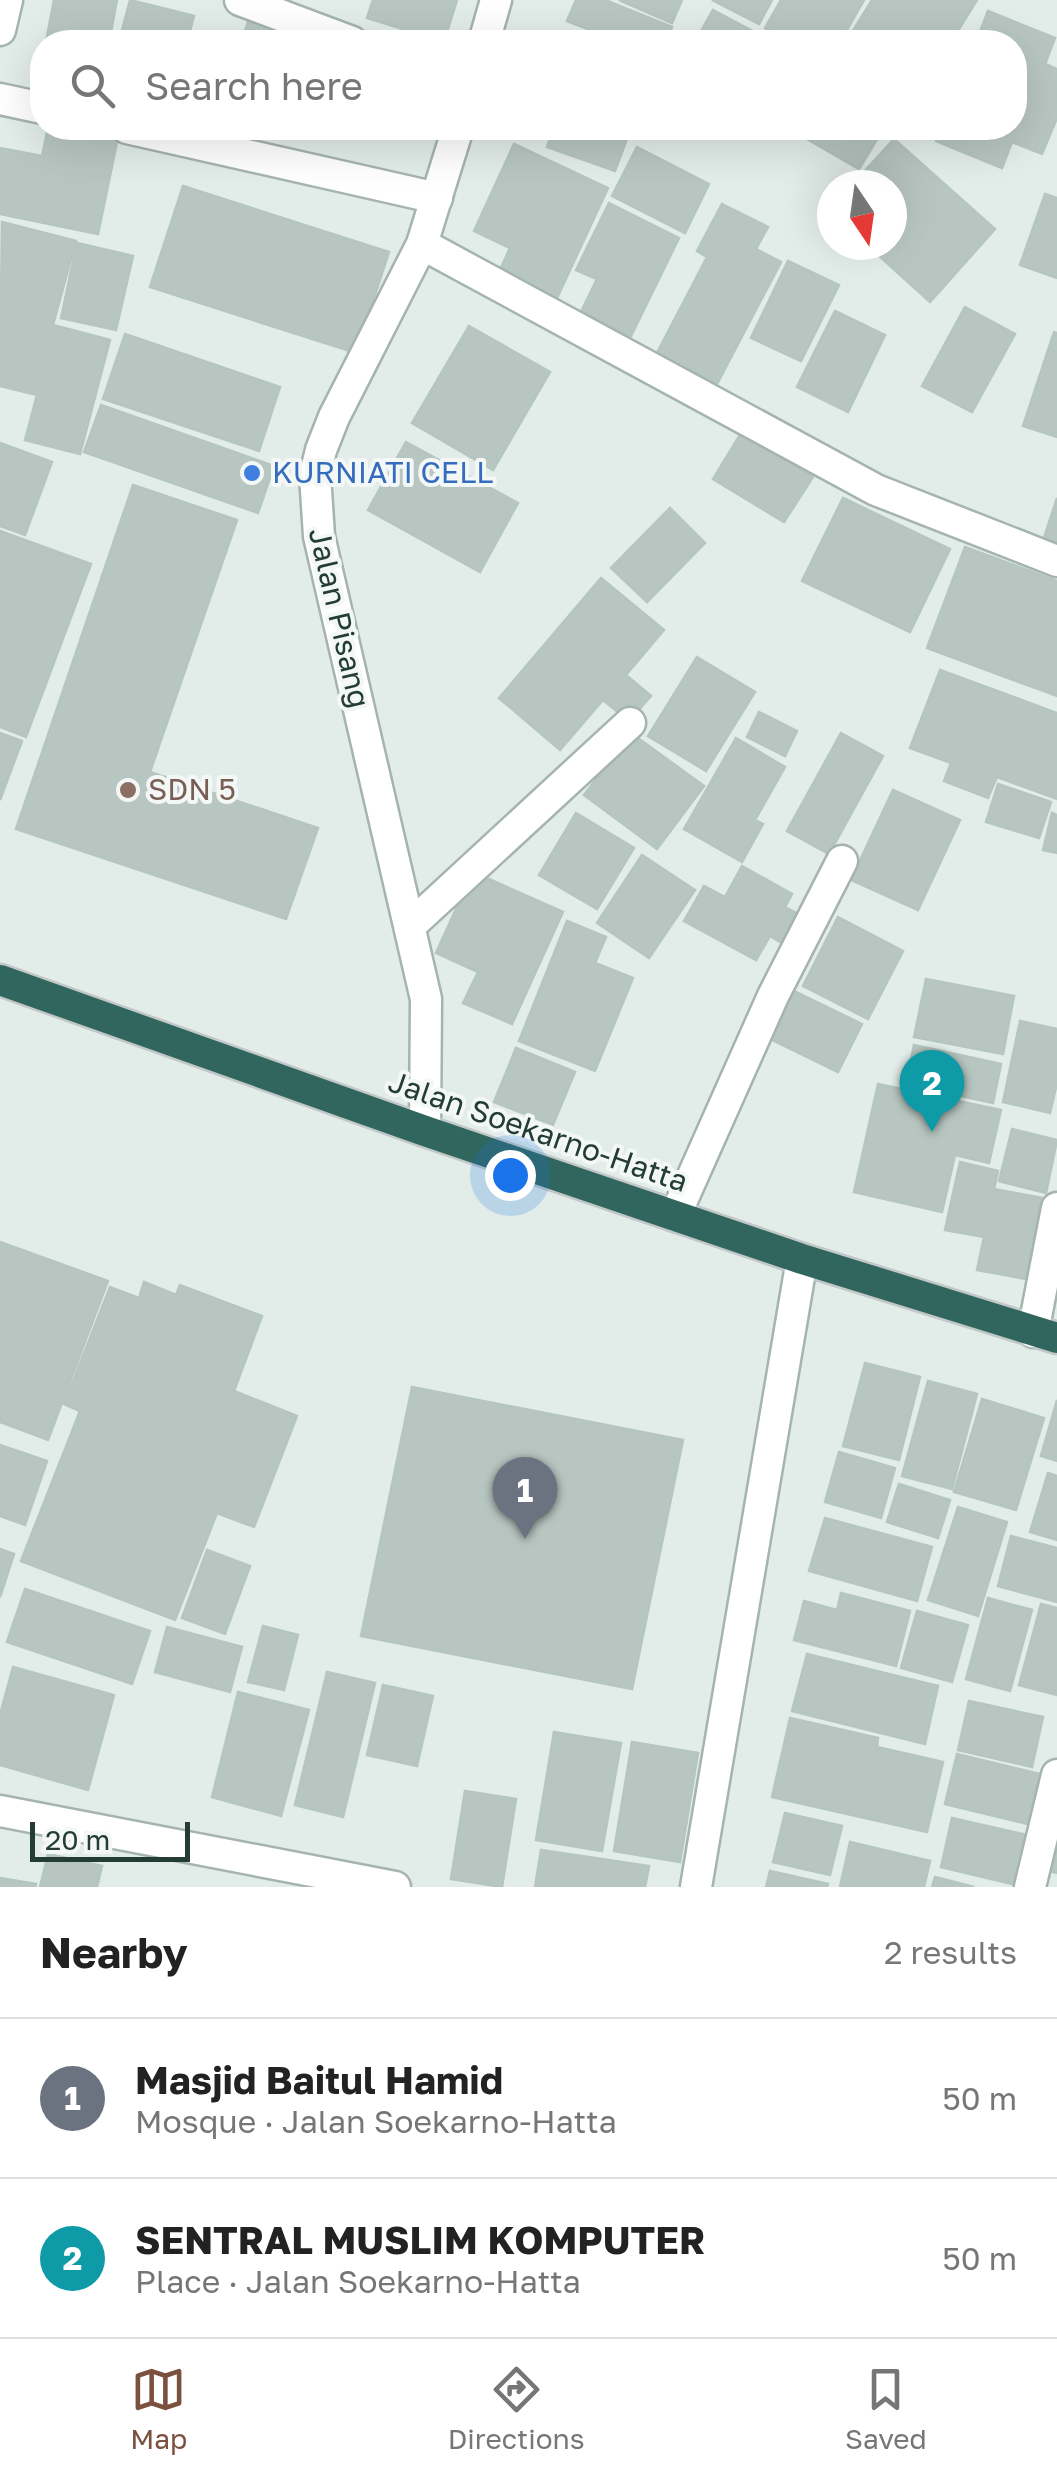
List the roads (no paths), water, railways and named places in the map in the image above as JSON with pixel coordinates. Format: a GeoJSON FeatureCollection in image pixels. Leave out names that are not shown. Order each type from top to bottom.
{"type":"FeatureCollection","features":[{"type":"Feature","properties":{"kind":"highway","name":"Jalan Soekarno-Hatta"},"geometry":{"type":"LineString","coordinates":[[0,980],[426,1132],[802,1258],[1045,1334]]}},
{"type":"Feature","properties":{"kind":"street"},"geometry":{"type":"LineString","coordinates":[[0,30],[7,0]]}},
{"type":"Feature","properties":{"kind":"street"},"geometry":{"type":"LineString","coordinates":[[240,0],[323,30]]}},
{"type":"Feature","properties":{"kind":"street"},"geometry":{"type":"LineString","coordinates":[[487,30],[496,0]]}},
{"type":"Feature","properties":{"kind":"street"},"geometry":{"type":"LineString","coordinates":[[0,99],[30,105]]}},
{"type":"Feature","properties":{"kind":"street"},"geometry":{"type":"LineString","coordinates":[[180,140],[437,198]]}},
{"type":"Feature","properties":{"kind":"street","name":"Jalan Pisang"},"geometry":{"type":"LineString","coordinates":[[426,1132],[426,1000],[318,536],[315,475],[334,417],[422,244],[454,140]]}},
{"type":"Feature","properties":{"kind":"street"},"geometry":{"type":"LineString","coordinates":[[422,244],[876,490],[1057,560]]}},
{"type":"Feature","properties":{"kind":"street"},"geometry":{"type":"LineString","coordinates":[[410,926],[630,723]]}},
{"type":"Feature","properties":{"kind":"street"},"geometry":{"type":"LineString","coordinates":[[675,1216],[774,996],[842,861]]}},
{"type":"Feature","properties":{"kind":"street"},"geometry":{"type":"LineString","coordinates":[[1045,1334],[1057,1208]]}},
{"type":"Feature","properties":{"kind":"street"},"geometry":{"type":"LineString","coordinates":[[696,1887],[802,1258]]}},
{"type":"Feature","properties":{"kind":"street"},"geometry":{"type":"LineString","coordinates":[[1030,1887],[1057,1775]]}},
{"type":"Feature","properties":{"kind":"street"},"geometry":{"type":"LineString","coordinates":[[0,1811],[279,1876],[395,1887]]}},
{"type":"Feature","properties":{"kind":"place","name":"KURNIATI CELL"},"geometry":{"type":"Point","coordinates":[252,473]}},
{"type":"Feature","properties":{"kind":"place","name":"SDN 5"},"geometry":{"type":"Point","coordinates":[128,790]}},
{"type":"Feature","properties":{"kind":"place","name":"SENTRAL MUSLIM KOMPUTER"},"geometry":{"type":"Point","coordinates":[932,1132]}},
{"type":"Feature","properties":{"kind":"place","name":"Masjid Baitul Hamid"},"geometry":{"type":"Point","coordinates":[525,1539]}}]}
